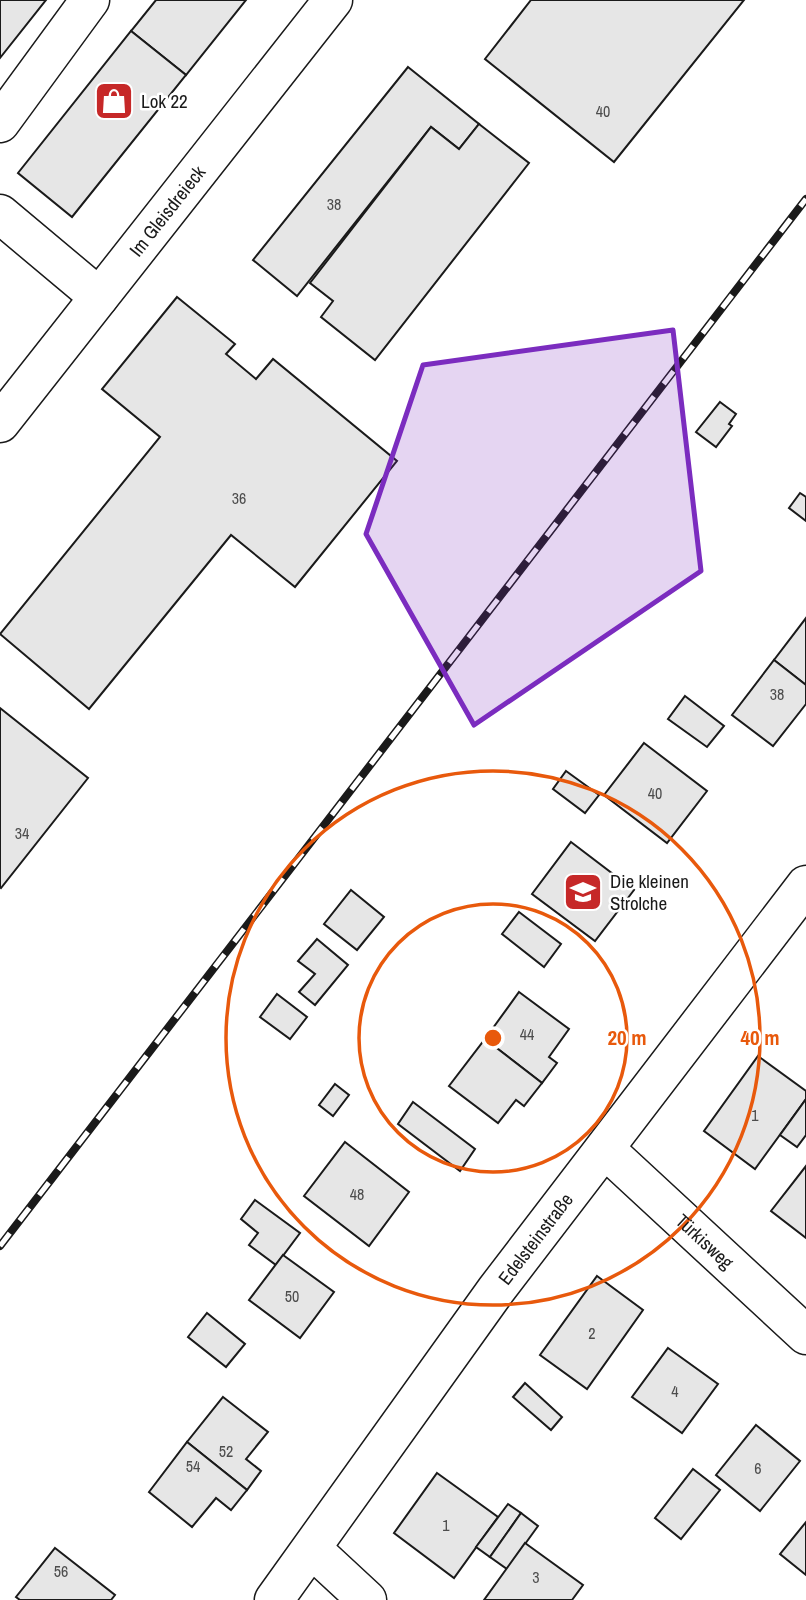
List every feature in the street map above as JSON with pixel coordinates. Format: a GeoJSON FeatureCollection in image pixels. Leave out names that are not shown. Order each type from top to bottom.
{"type":"FeatureCollection","features":[{"type":"Feature","properties":{"kind":"street"},"geometry":{"type":"LineString","coordinates":[[0,123],[90,0]]}},
{"type":"Feature","properties":{"kind":"street","name":"Im Gleisdreieck"},"geometry":{"type":"LineString","coordinates":[[0,423],[333,0]]}},
{"type":"Feature","properties":{"kind":"street"},"geometry":{"type":"LineString","coordinates":[[0,215],[99,297]]}},
{"type":"Feature","properties":{"kind":"street","name":"Edelsteinstraße"},"geometry":{"type":"LineString","coordinates":[[274,1600],[496,1290],[806,885]]}},
{"type":"Feature","properties":{"kind":"street","name":"Türkisweg"},"geometry":{"type":"LineString","coordinates":[[605,1149],[806,1335]]}},
{"type":"Feature","properties":{"kind":"street"},"geometry":{"type":"LineString","coordinates":[[312,1549],[367,1600]]}},
{"type":"Feature","properties":{"kind":"highlighted area"},"geometry":{"type":"Polygon","coordinates":[[[673,330],[701,571],[474,725],[366,534],[423,365],[673,330]]]}},
{"type":"Feature","properties":{"kind":"building"},"geometry":{"type":"Polygon","coordinates":[[[0,0],[46,0],[0,58],[0,0]]]}},
{"type":"Feature","properties":{"kind":"building"},"geometry":{"type":"Polygon","coordinates":[[[156,0],[246,0],[186,75],[131,31],[156,0]]]}},
{"type":"Feature","properties":{"kind":"building"},"geometry":{"type":"Polygon","coordinates":[[[531,0],[744,0],[614,162],[485,59],[531,0]]]}},
{"type":"Feature","properties":{"kind":"building"},"geometry":{"type":"Polygon","coordinates":[[[131,31],[186,75],[72,217],[18,173],[131,31]]]}},
{"type":"Feature","properties":{"kind":"building"},"geometry":{"type":"Polygon","coordinates":[[[408,67],[479,124],[459,149],[431,127],[297,296],[253,260],[408,67]]]}},
{"type":"Feature","properties":{"kind":"building"},"geometry":{"type":"Polygon","coordinates":[[[479,124],[529,163],[375,360],[321,317],[333,301],[310,283],[431,127],[459,149],[479,124]]]}},
{"type":"Feature","properties":{"kind":"building"},"geometry":{"type":"Polygon","coordinates":[[[177,297],[235,344],[226,354],[256,379],[273,359],[397,461],[295,587],[231,535],[89,709],[0,634],[160,437],[102,389],[177,297]]]}},
{"type":"Feature","properties":{"kind":"building"},"geometry":{"type":"Polygon","coordinates":[[[720,402],[736,414],[729,424],[732,426],[716,447],[696,432],[720,402]]]}},
{"type":"Feature","properties":{"kind":"building"},"geometry":{"type":"Polygon","coordinates":[[[800,493],[806,497],[806,521],[789,508],[800,493]]]}},
{"type":"Feature","properties":{"kind":"building"},"geometry":{"type":"Polygon","coordinates":[[[806,618],[806,685],[774,660],[806,618]]]}},
{"type":"Feature","properties":{"kind":"building"},"geometry":{"type":"Polygon","coordinates":[[[774,660],[806,685],[806,704],[773,746],[732,715],[774,660]]]}},
{"type":"Feature","properties":{"kind":"building"},"geometry":{"type":"Polygon","coordinates":[[[685,696],[724,726],[707,747],[668,719],[685,696]]]}},
{"type":"Feature","properties":{"kind":"building"},"geometry":{"type":"Polygon","coordinates":[[[0,708],[88,778],[1,888],[0,887],[0,708]]]}},
{"type":"Feature","properties":{"kind":"building"},"geometry":{"type":"Polygon","coordinates":[[[644,743],[707,791],[667,843],[604,795],[644,743]]]}},
{"type":"Feature","properties":{"kind":"building"},"geometry":{"type":"Polygon","coordinates":[[[566,771],[599,795],[585,813],[553,789],[566,771]]]}},
{"type":"Feature","properties":{"kind":"building","name":"Die kleinen Strolche"},"geometry":{"type":"Polygon","coordinates":[[[571,842],[634,890],[595,941],[532,894],[571,842]]]}},
{"type":"Feature","properties":{"kind":"building"},"geometry":{"type":"Polygon","coordinates":[[[351,890],[384,917],[357,950],[324,924],[351,890]]]}},
{"type":"Feature","properties":{"kind":"building"},"geometry":{"type":"Polygon","coordinates":[[[519,912],[561,944],[544,967],[502,934],[519,912]]]}},
{"type":"Feature","properties":{"kind":"building"},"geometry":{"type":"Polygon","coordinates":[[[317,939],[348,965],[315,1005],[299,992],[315,974],[298,961],[317,939]]]}},
{"type":"Feature","properties":{"kind":"building"},"geometry":{"type":"Polygon","coordinates":[[[519,992],[569,1029],[549,1057],[557,1063],[542,1083],[485,1039],[519,992]]]}},
{"type":"Feature","properties":{"kind":"building"},"geometry":{"type":"Polygon","coordinates":[[[277,994],[307,1017],[290,1039],[260,1017],[277,994]]]}},
{"type":"Feature","properties":{"kind":"building"},"geometry":{"type":"Polygon","coordinates":[[[485,1039],[542,1083],[524,1106],[516,1100],[498,1123],[449,1086],[485,1039]]]}},
{"type":"Feature","properties":{"kind":"building"},"geometry":{"type":"Polygon","coordinates":[[[758,1056],[806,1091],[806,1099],[755,1169],[704,1131],[758,1056]]]}},
{"type":"Feature","properties":{"kind":"building"},"geometry":{"type":"Polygon","coordinates":[[[335,1084],[349,1095],[333,1116],[319,1105],[335,1084]]]}},
{"type":"Feature","properties":{"kind":"building"},"geometry":{"type":"Polygon","coordinates":[[[806,1099],[806,1135],[797,1147],[780,1135],[806,1099]]]}},
{"type":"Feature","properties":{"kind":"building"},"geometry":{"type":"Polygon","coordinates":[[[413,1102],[475,1149],[460,1171],[398,1124],[413,1102]]]}},
{"type":"Feature","properties":{"kind":"building"},"geometry":{"type":"Polygon","coordinates":[[[345,1142],[409,1192],[369,1246],[304,1196],[345,1142]]]}},
{"type":"Feature","properties":{"kind":"building"},"geometry":{"type":"Polygon","coordinates":[[[806,1166],[806,1238],[771,1211],[806,1166]]]}},
{"type":"Feature","properties":{"kind":"building"},"geometry":{"type":"Polygon","coordinates":[[[255,1200],[300,1233],[276,1265],[249,1245],[258,1233],[241,1219],[255,1200]]]}},
{"type":"Feature","properties":{"kind":"building"},"geometry":{"type":"Polygon","coordinates":[[[283,1255],[334,1292],[300,1338],[249,1300],[283,1255]]]}},
{"type":"Feature","properties":{"kind":"building"},"geometry":{"type":"Polygon","coordinates":[[[597,1276],[643,1310],[587,1389],[540,1355],[597,1276]]]}},
{"type":"Feature","properties":{"kind":"building"},"geometry":{"type":"Polygon","coordinates":[[[207,1313],[245,1344],[226,1367],[188,1337],[207,1313]]]}},
{"type":"Feature","properties":{"kind":"building"},"geometry":{"type":"Polygon","coordinates":[[[668,1348],[718,1384],[682,1433],[632,1397],[668,1348]]]}},
{"type":"Feature","properties":{"kind":"building"},"geometry":{"type":"Polygon","coordinates":[[[525,1383],[562,1417],[551,1430],[513,1397],[525,1383]]]}},
{"type":"Feature","properties":{"kind":"building"},"geometry":{"type":"Polygon","coordinates":[[[223,1397],[268,1432],[246,1459],[261,1471],[247,1490],[187,1442],[223,1397]]]}},
{"type":"Feature","properties":{"kind":"building"},"geometry":{"type":"Polygon","coordinates":[[[756,1425],[800,1461],[760,1511],[716,1475],[756,1425]]]}},
{"type":"Feature","properties":{"kind":"building"},"geometry":{"type":"Polygon","coordinates":[[[187,1442],[247,1490],[231,1510],[216,1498],[192,1527],[149,1492],[187,1442]]]}},
{"type":"Feature","properties":{"kind":"building"},"geometry":{"type":"Polygon","coordinates":[[[693,1469],[720,1490],[681,1539],[655,1518],[693,1469]]]}},
{"type":"Feature","properties":{"kind":"building"},"geometry":{"type":"Polygon","coordinates":[[[437,1473],[498,1517],[454,1578],[394,1533],[437,1473]]]}},
{"type":"Feature","properties":{"kind":"building"},"geometry":{"type":"Polygon","coordinates":[[[508,1504],[521,1513],[490,1557],[476,1547],[508,1504]]]}},
{"type":"Feature","properties":{"kind":"building"},"geometry":{"type":"Polygon","coordinates":[[[521,1513],[538,1526],[507,1569],[490,1557],[521,1513]]]}},
{"type":"Feature","properties":{"kind":"building"},"geometry":{"type":"Polygon","coordinates":[[[806,1522],[806,1575],[780,1554],[806,1522]]]}},
{"type":"Feature","properties":{"kind":"building"},"geometry":{"type":"Polygon","coordinates":[[[525,1543],[583,1585],[572,1600],[484,1600],[525,1543]]]}},
{"type":"Feature","properties":{"kind":"building"},"geometry":{"type":"Polygon","coordinates":[[[55,1548],[115,1595],[111,1600],[20,1600],[16,1597],[55,1548]]]}},
{"type":"Feature","properties":{"kind":"railway"},"geometry":{"type":"LineString","coordinates":[[0,1246],[806,199]]}},
{"type":"Feature","properties":{"kind":"place","name":"Lok 22"},"geometry":{"type":"Point","coordinates":[114,101]}},
{"type":"Feature","properties":{"kind":"place","name":"Die kleinen Strolche"},"geometry":{"type":"Point","coordinates":[583,892]}}]}
